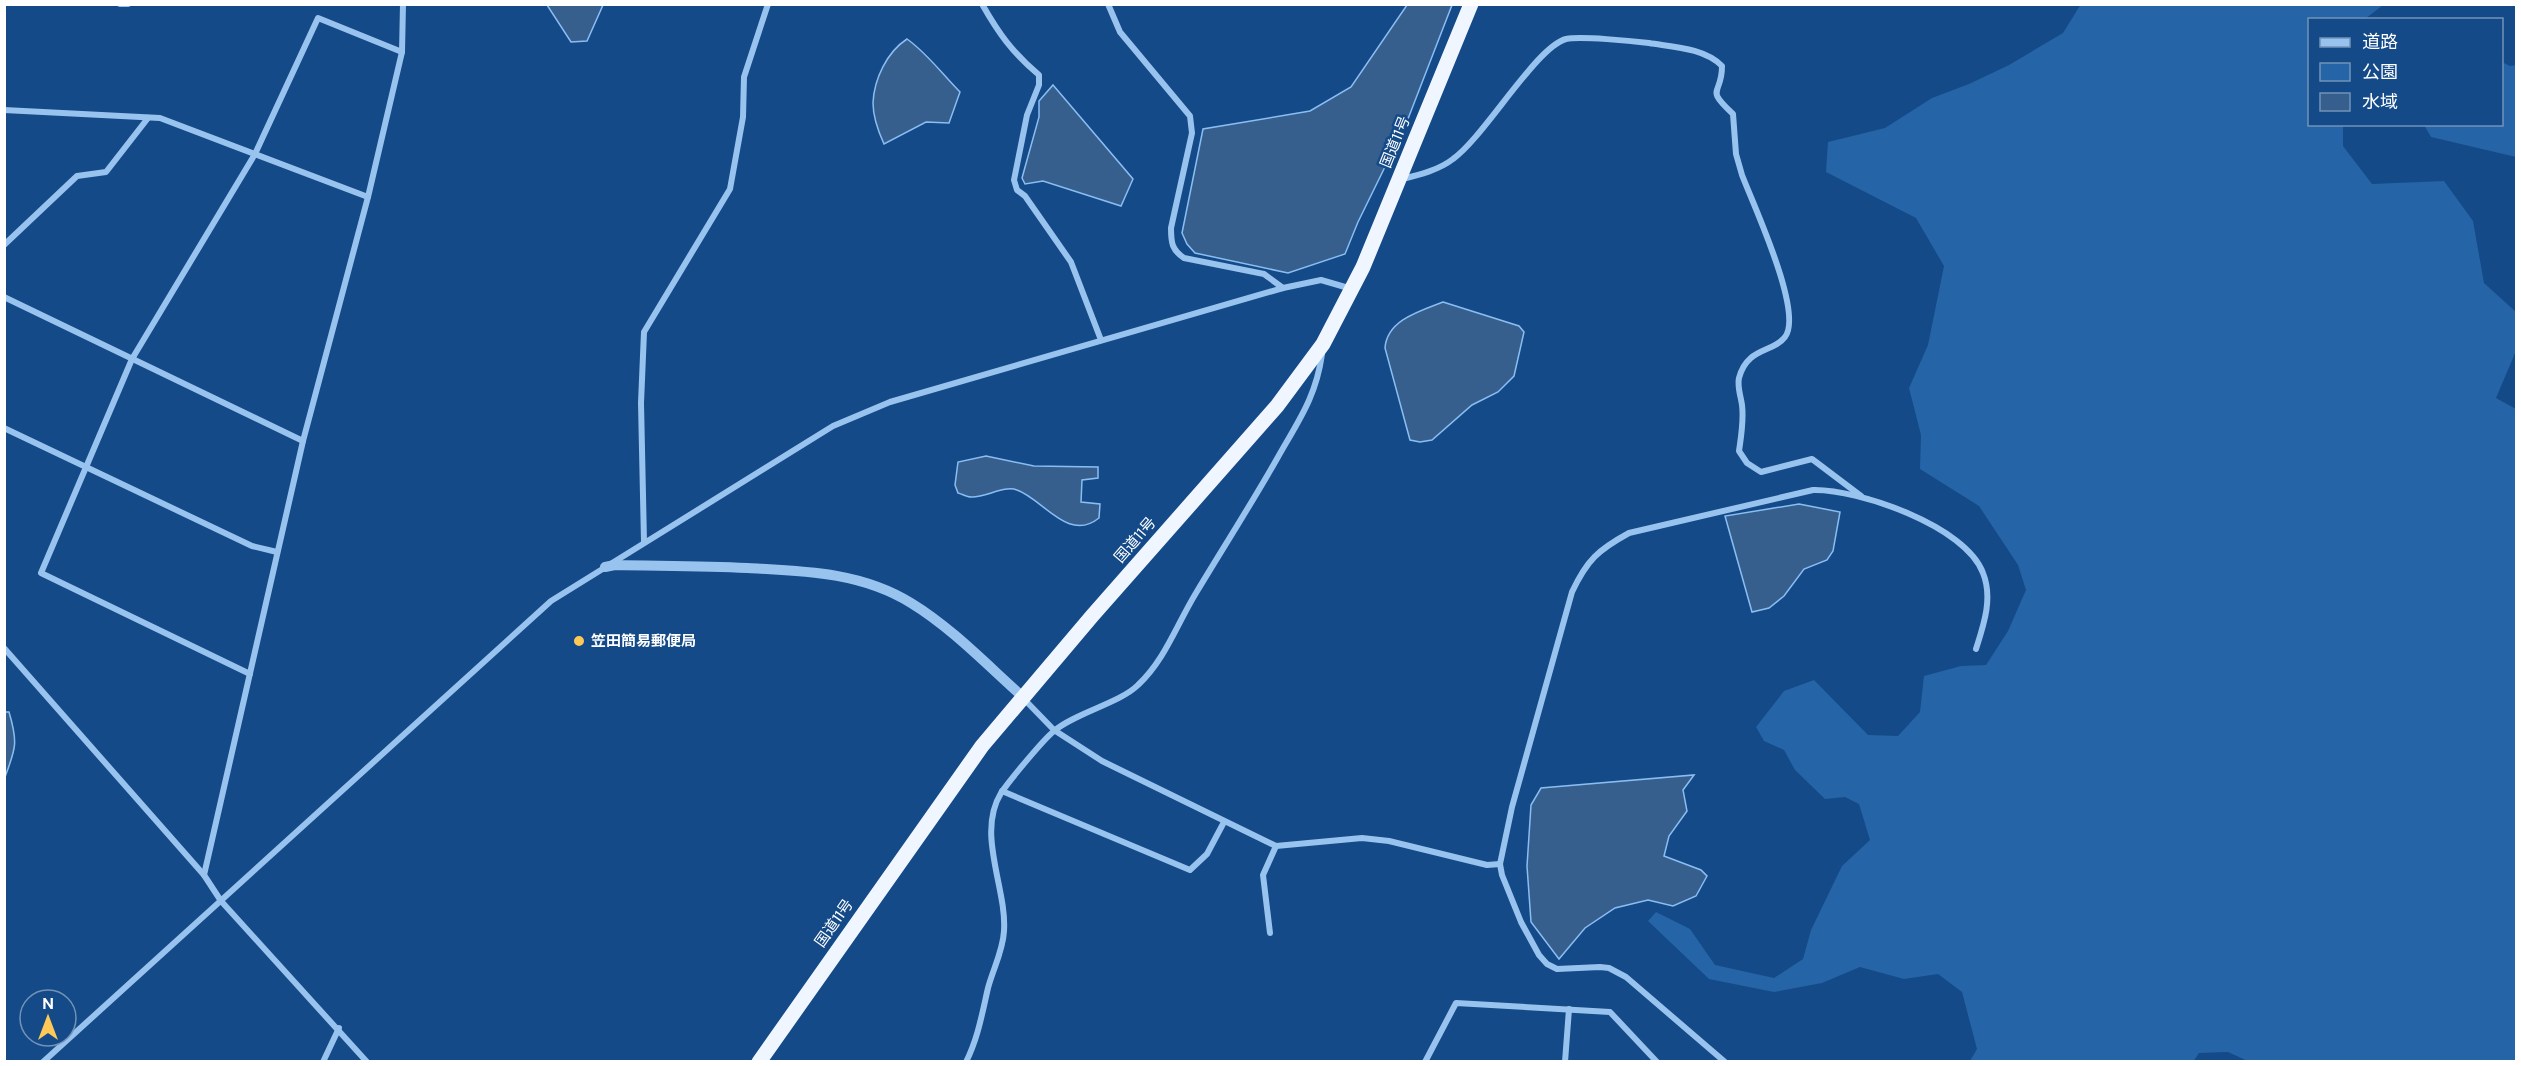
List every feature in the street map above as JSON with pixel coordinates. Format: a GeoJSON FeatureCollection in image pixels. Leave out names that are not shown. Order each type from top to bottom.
{"type":"FeatureCollection","features":[{"type":"Feature","properties":{"kind":"highway","name":"国道11号"},"geometry":{"type":"LineString","coordinates":[[759,1062],[946,794],[1023,697],[1282,400],[1323,344],[1353,289],[1471,4]]}},
{"type":"Feature","properties":{"kind":"street"},"geometry":{"type":"LineString","coordinates":[[120,4],[128,4]]}},
{"type":"Feature","properties":{"kind":"street"},"geometry":{"type":"LineString","coordinates":[[204,875],[303,441],[368,197],[402,52],[404,4]]}},
{"type":"Feature","properties":{"kind":"street"},"geometry":{"type":"LineString","coordinates":[[644,542],[641,403],[644,332],[730,189],[743,117],[744,77],[768,4]]}},
{"type":"Feature","properties":{"kind":"street"},"geometry":{"type":"LineString","coordinates":[[982,4],[1002,39],[1016,56],[1039,75],[1039,85],[1027,115],[1014,180],[1017,190],[1025,196],[1071,262],[1101,340]]}},
{"type":"Feature","properties":{"kind":"street"},"geometry":{"type":"LineString","coordinates":[[1108,4],[1120,32],[1190,116],[1192,133],[1171,228],[1174,251],[1184,258],[1264,274],[1283,288]]}},
{"type":"Feature","properties":{"kind":"street"},"geometry":{"type":"LineString","coordinates":[[250,674],[41,573],[132,359],[255,154],[318,18],[402,52]]}},
{"type":"Feature","properties":{"kind":"street"},"geometry":{"type":"LineString","coordinates":[[1398,180],[1435,169],[1453,160],[1486,126],[1529,71],[1546,53],[1566,39],[1629,40],[1678,47],[1715,59],[1722,66],[1715,93],[1717,99],[1733,114],[1736,154],[1742,176],[1790,304],[1790,330],[1784,338],[1758,351],[1748,362],[1739,378],[1742,434],[1739,452],[1747,463],[1761,472],[1812,459],[1866,500]]}},
{"type":"Feature","properties":{"kind":"street"},"geometry":{"type":"LineString","coordinates":[[4,110],[160,118],[368,197]]}},
{"type":"Feature","properties":{"kind":"street"},"geometry":{"type":"LineString","coordinates":[[4,245],[77,176],[106,172],[148,118]]}},
{"type":"Feature","properties":{"kind":"street"},"geometry":{"type":"LineString","coordinates":[[43,1062],[551,601],[833,426],[890,402],[1283,288],[1321,280],[1353,289]]}},
{"type":"Feature","properties":{"kind":"street"},"geometry":{"type":"LineString","coordinates":[[4,297],[303,441]]}},
{"type":"Feature","properties":{"kind":"street"},"geometry":{"type":"LineString","coordinates":[[966,1062],[976,1041],[989,986],[1002,945],[1004,929],[991,821],[1002,791],[1054,730],[1137,686],[1167,648],[1194,596],[1244,516],[1304,411],[1318,380],[1323,344]]}},
{"type":"Feature","properties":{"kind":"street"},"geometry":{"type":"LineString","coordinates":[[4,428],[252,546],[277,552]]}},
{"type":"Feature","properties":{"kind":"street"},"geometry":{"type":"LineString","coordinates":[[1725,1062],[1626,977],[1609,968],[1557,969],[1547,964],[1521,922],[1502,875],[1500,864],[1512,807],[1572,592],[1583,567],[1629,533],[1813,490],[1832,490],[1904,511],[1935,525],[1974,556],[1983,572],[1988,596],[1985,619],[1976,649]]}},
{"type":"Feature","properties":{"kind":"street"},"geometry":{"type":"LineString","coordinates":[[604,567],[615,565],[702,566],[789,570],[846,577],[879,587],[910,602],[938,622],[1023,697],[1054,730],[1102,762],[1275,846],[1362,838],[1389,841],[1487,865],[1500,864]]}},
{"type":"Feature","properties":{"kind":"street"},"geometry":{"type":"LineString","coordinates":[[4,648],[204,875],[221,901],[339,1028],[367,1062]]}},
{"type":"Feature","properties":{"kind":"street"},"geometry":{"type":"LineString","coordinates":[[1002,791],[1190,870],[1207,854],[1224,822]]}},
{"type":"Feature","properties":{"kind":"street"},"geometry":{"type":"LineString","coordinates":[[1270,933],[1263,875],[1275,846]]}},
{"type":"Feature","properties":{"kind":"street"},"geometry":{"type":"LineString","coordinates":[[1425,1062],[1456,1003],[1610,1012],[1657,1062]]}},
{"type":"Feature","properties":{"kind":"street"},"geometry":{"type":"LineString","coordinates":[[1565,1062],[1569,1009]]}},
{"type":"Feature","properties":{"kind":"street"},"geometry":{"type":"LineString","coordinates":[[323,1062],[339,1028]]}},
{"type":"Feature","properties":{"kind":"green space"},"geometry":{"type":"Polygon","coordinates":[[[2081,4],[2383,5],[2366,18],[2308,18],[2308,126],[2343,126],[2343,146],[2372,184],[2444,181],[2473,221],[2484,283],[2516,312],[2516,351],[2496,398],[2516,409],[2516,1061],[2250,1062],[2228,1052],[2199,1053],[2193,1062],[1970,1061],[1977,1049],[1962,992],[1938,974],[1904,979],[1860,967],[1822,983],[1774,992],[1709,979],[1648,921],[1656,912],[1690,929],[1715,965],[1774,978],[1803,959],[1811,930],[1842,866],[1870,840],[1859,804],[1845,797],[1825,799],[1795,770],[1784,750],[1764,741],[1756,727],[1784,691],[1814,680],[1868,735],[1898,736],[1920,712],[1924,676],[1961,666],[1986,665],[2008,631],[2026,590],[2018,565],[1979,506],[1920,469],[1921,435],[1909,388],[1928,345],[1944,266],[1916,218],[1826,172],[1828,142],[1885,128],[1932,98],[2009,65],[2063,33],[2081,4]]]}},
{"type":"Feature","properties":{"kind":"green space"},"geometry":{"type":"Polygon","coordinates":[[[2503,62],[2510,66],[2516,65],[2516,157],[2431,137],[2425,126],[2503,126],[2503,62]]]}},
{"type":"Feature","properties":{"kind":"water"},"geometry":{"type":"Polygon","coordinates":[[[547,5],[603,5],[587,41],[571,42],[547,5]]]}},
{"type":"Feature","properties":{"kind":"water"},"geometry":{"type":"Polygon","coordinates":[[[1407,5],[1452,5],[1406,124],[1358,222],[1345,254],[1288,273],[1195,253],[1187,244],[1182,233],[1203,129],[1310,111],[1351,87],[1407,5]]]}},
{"type":"Feature","properties":{"kind":"water"},"geometry":{"type":"Polygon","coordinates":[[[907,39],[928,57],[960,92],[949,123],[926,122],[884,144],[873,108],[874,94],[883,67],[893,51],[907,39]]]}},
{"type":"Feature","properties":{"kind":"water"},"geometry":{"type":"Polygon","coordinates":[[[1053,85],[1133,179],[1121,206],[1043,181],[1025,184],[1022,178],[1039,117],[1039,101],[1053,85]]]}},
{"type":"Feature","properties":{"kind":"water"},"geometry":{"type":"Polygon","coordinates":[[[1443,302],[1519,326],[1524,332],[1514,376],[1498,392],[1472,405],[1432,440],[1420,442],[1410,440],[1385,348],[1387,338],[1392,330],[1406,318],[1443,302]]]}},
{"type":"Feature","properties":{"kind":"water"},"geometry":{"type":"Polygon","coordinates":[[[986,456],[1034,466],[1098,467],[1098,478],[1082,480],[1081,502],[1100,504],[1099,518],[1088,524],[1077,525],[1066,522],[1027,495],[1012,489],[976,497],[958,493],[955,485],[958,462],[986,456]]]}},
{"type":"Feature","properties":{"kind":"water"},"geometry":{"type":"Polygon","coordinates":[[[1799,504],[1840,512],[1833,551],[1827,560],[1804,569],[1784,596],[1769,608],[1752,612],[1725,516],[1799,504]]]}},
{"type":"Feature","properties":{"kind":"water"},"geometry":{"type":"Polygon","coordinates":[[[5,712],[9,712],[15,738],[5,777],[5,712]]]}},
{"type":"Feature","properties":{"kind":"water"},"geometry":{"type":"Polygon","coordinates":[[[1694,775],[1683,790],[1687,811],[1669,836],[1664,856],[1701,870],[1707,876],[1696,896],[1673,906],[1648,900],[1615,908],[1585,928],[1559,959],[1531,922],[1527,866],[1531,805],[1541,788],[1694,775]]]}},
{"type":"Feature","properties":{"kind":"place","name":"笠田簡易郵便局"},"geometry":{"type":"Point","coordinates":[579,641]}}]}
